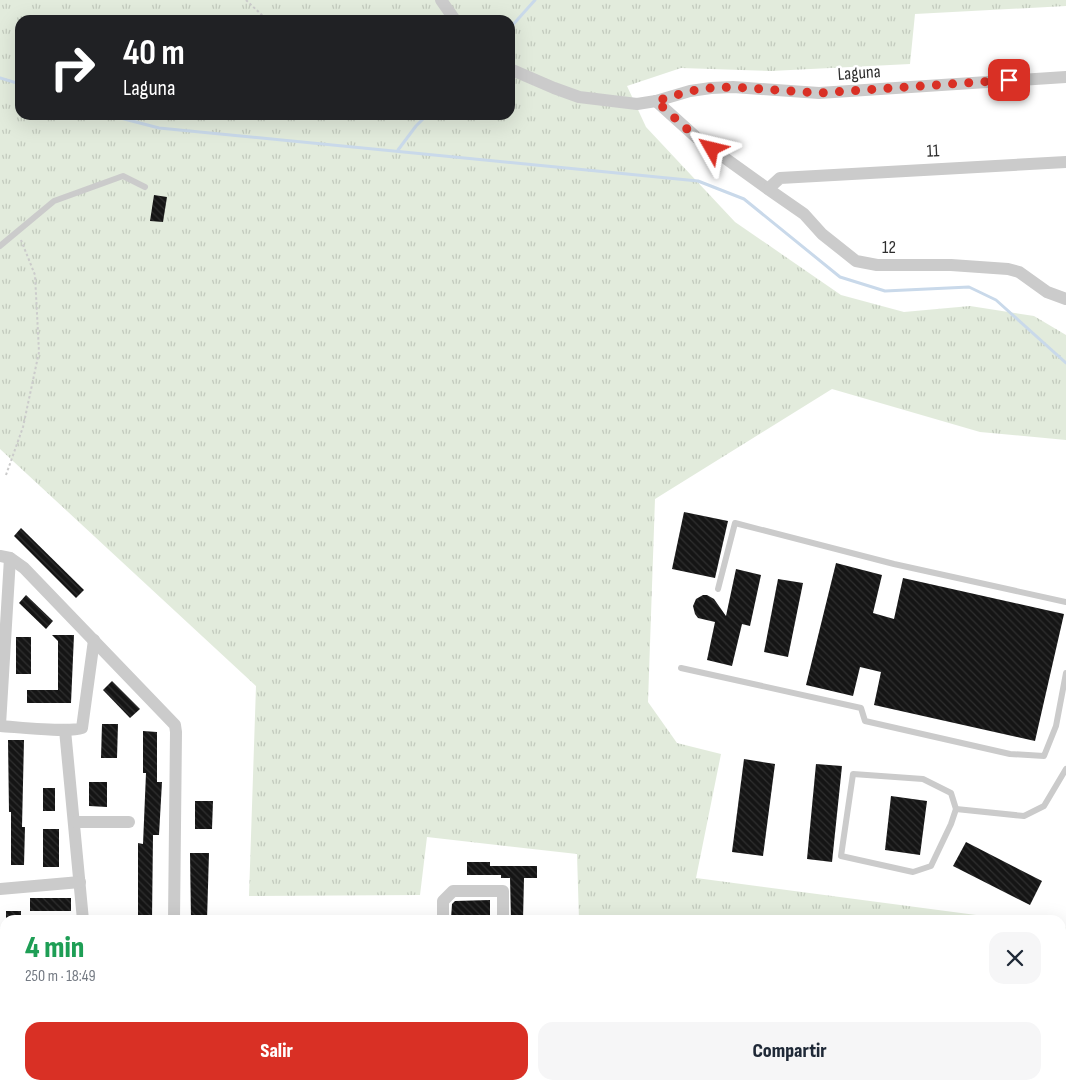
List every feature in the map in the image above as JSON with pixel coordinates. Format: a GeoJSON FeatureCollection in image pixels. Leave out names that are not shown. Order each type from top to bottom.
{"type":"FeatureCollection","features":[{"type":"Feature","properties":{"kind":"street"},"geometry":{"type":"LineString","coordinates":[[441,0],[452,15]]}},
{"type":"Feature","properties":{"kind":"street","name":"Laguna"},"geometry":{"type":"LineString","coordinates":[[515,71],[579,97],[637,104],[656,101],[690,91],[711,88],[733,87],[819,93],[1066,77]]}},
{"type":"Feature","properties":{"kind":"street","name":"12"},"geometry":{"type":"LineString","coordinates":[[656,101],[697,138],[804,214],[822,234],[856,260],[877,265],[951,265],[1008,269],[1019,272],[1047,292],[1066,299]]}},
{"type":"Feature","properties":{"kind":"street","name":"11"},"geometry":{"type":"LineString","coordinates":[[768,189],[780,178],[801,176],[1066,162]]}},
{"type":"Feature","properties":{"kind":"street"},"geometry":{"type":"LineString","coordinates":[[94,640],[82,728],[65,730],[0,726],[5,557],[24,568],[94,640],[175,725],[174,915]]}},
{"type":"Feature","properties":{"kind":"street"},"geometry":{"type":"LineString","coordinates":[[65,730],[83,915]]}},
{"type":"Feature","properties":{"kind":"street"},"geometry":{"type":"LineString","coordinates":[[75,822],[130,822]]}},
{"type":"Feature","properties":{"kind":"street"},"geometry":{"type":"LineString","coordinates":[[0,889],[80,882]]}},
{"type":"Feature","properties":{"kind":"street"},"geometry":{"type":"LineString","coordinates":[[443,915],[443,901],[453,891],[493,890],[503,891],[503,915]]}},
{"type":"Feature","properties":{"kind":"lane"},"geometry":{"type":"LineString","coordinates":[[0,246],[54,201],[123,176],[145,187]]}},
{"type":"Feature","properties":{"kind":"lane"},"geometry":{"type":"LineString","coordinates":[[718,589],[735,523],[894,564],[1066,602]]}},
{"type":"Feature","properties":{"kind":"lane"},"geometry":{"type":"LineString","coordinates":[[681,668],[861,708],[865,721],[1010,754],[1044,756],[1056,726],[1066,673]]}},
{"type":"Feature","properties":{"kind":"lane"},"geometry":{"type":"LineString","coordinates":[[956,809],[1024,816],[1044,806],[1066,769]]}},
{"type":"Feature","properties":{"kind":"lane"},"geometry":{"type":"LineString","coordinates":[[853,774],[923,779],[951,793],[956,809],[931,866],[913,872],[841,856],[853,774]]}},
{"type":"Feature","properties":{"kind":"path"},"geometry":{"type":"LineString","coordinates":[[246,0],[262,15]]}},
{"type":"Feature","properties":{"kind":"path"},"geometry":{"type":"LineString","coordinates":[[6,475],[23,427],[39,352],[35,275],[17,230]]}},
{"type":"Feature","properties":{"kind":"green space"},"geometry":{"type":"Polygon","coordinates":[[[0,0],[1066,0],[1066,6],[915,14],[910,64],[771,71],[681,68],[627,86],[646,127],[735,222],[841,295],[904,312],[970,306],[1034,316],[1066,335],[1066,440],[980,432],[832,389],[655,499],[648,702],[677,743],[721,754],[696,878],[976,915],[579,915],[577,854],[427,837],[420,895],[249,896],[256,686],[0,449],[0,0]]]}},
{"type":"Feature","properties":{"kind":"building"},"geometry":{"type":"Polygon","coordinates":[[[154,195],[167,197],[163,222],[150,221],[154,195]]]}},
{"type":"Feature","properties":{"kind":"building"},"geometry":{"type":"Polygon","coordinates":[[[684,512],[728,521],[715,578],[672,569],[684,512]]]}},
{"type":"Feature","properties":{"kind":"building"},"geometry":{"type":"Polygon","coordinates":[[[21,528],[84,590],[76,598],[14,536],[21,528]]]}},
{"type":"Feature","properties":{"kind":"building"},"geometry":{"type":"Polygon","coordinates":[[[836,563],[882,575],[873,613],[894,619],[903,578],[1064,614],[1035,741],[874,705],[881,672],[860,667],[853,696],[806,685],[836,563]]]}},
{"type":"Feature","properties":{"kind":"building"},"geometry":{"type":"Polygon","coordinates":[[[736,569],[761,575],[750,626],[742,624],[732,666],[707,660],[715,622],[698,618],[693,606],[696,599],[707,595],[714,599],[726,616],[736,569]]]}},
{"type":"Feature","properties":{"kind":"building"},"geometry":{"type":"Polygon","coordinates":[[[778,579],[803,583],[788,657],[764,652],[778,579]]]}},
{"type":"Feature","properties":{"kind":"building"},"geometry":{"type":"Polygon","coordinates":[[[26,595],[53,621],[46,629],[19,603],[26,595]]]}},
{"type":"Feature","properties":{"kind":"building"},"geometry":{"type":"Polygon","coordinates":[[[52,635],[74,635],[71,703],[27,703],[27,690],[58,690],[58,641],[52,635]]]}},
{"type":"Feature","properties":{"kind":"building"},"geometry":{"type":"Polygon","coordinates":[[[16,637],[31,637],[31,674],[16,674],[16,637]]]}},
{"type":"Feature","properties":{"kind":"building"},"geometry":{"type":"Polygon","coordinates":[[[112,681],[140,709],[130,718],[103,690],[112,681]]]}},
{"type":"Feature","properties":{"kind":"building"},"geometry":{"type":"Polygon","coordinates":[[[102,724],[118,724],[117,758],[101,758],[102,724]]]}},
{"type":"Feature","properties":{"kind":"building"},"geometry":{"type":"Polygon","coordinates":[[[143,731],[157,732],[157,782],[162,782],[159,835],[153,835],[152,915],[138,915],[138,843],[143,844],[146,773],[143,773],[143,731]]]}},
{"type":"Feature","properties":{"kind":"building"},"geometry":{"type":"Polygon","coordinates":[[[8,740],[24,740],[22,827],[25,827],[24,865],[11,865],[8,740]]]}},
{"type":"Feature","properties":{"kind":"building"},"geometry":{"type":"Polygon","coordinates":[[[744,759],[775,764],[763,856],[732,852],[744,759]]]}},
{"type":"Feature","properties":{"kind":"building"},"geometry":{"type":"Polygon","coordinates":[[[816,764],[842,766],[832,862],[807,859],[816,764]]]}},
{"type":"Feature","properties":{"kind":"building"},"geometry":{"type":"Polygon","coordinates":[[[89,782],[107,782],[107,807],[89,806],[89,782]]]}},
{"type":"Feature","properties":{"kind":"building"},"geometry":{"type":"Polygon","coordinates":[[[43,788],[55,788],[55,811],[43,811],[43,788]]]}},
{"type":"Feature","properties":{"kind":"building"},"geometry":{"type":"Polygon","coordinates":[[[891,796],[927,801],[920,855],[885,850],[891,796]]]}},
{"type":"Feature","properties":{"kind":"building"},"geometry":{"type":"Polygon","coordinates":[[[195,801],[213,801],[212,829],[195,829],[195,801]]]}},
{"type":"Feature","properties":{"kind":"building"},"geometry":{"type":"Polygon","coordinates":[[[43,829],[59,829],[59,867],[43,867],[43,829]]]}},
{"type":"Feature","properties":{"kind":"building"},"geometry":{"type":"Polygon","coordinates":[[[966,842],[1042,881],[1030,905],[953,866],[966,842]]]}},
{"type":"Feature","properties":{"kind":"building"},"geometry":{"type":"Polygon","coordinates":[[[190,853],[209,853],[207,915],[191,915],[190,853]]]}},
{"type":"Feature","properties":{"kind":"building"},"geometry":{"type":"Polygon","coordinates":[[[467,862],[490,862],[490,866],[537,866],[537,878],[524,878],[523,915],[511,915],[510,878],[501,878],[501,875],[467,875],[467,862]]]}},
{"type":"Feature","properties":{"kind":"building"},"geometry":{"type":"Polygon","coordinates":[[[30,898],[71,898],[71,911],[30,911],[30,898]]]}},
{"type":"Feature","properties":{"kind":"building"},"geometry":{"type":"Polygon","coordinates":[[[490,900],[490,915],[451,915],[452,904],[455,901],[490,900]]]}},
{"type":"Feature","properties":{"kind":"building"},"geometry":{"type":"Polygon","coordinates":[[[6,911],[21,911],[21,915],[6,915],[6,911]]]}},
{"type":"Feature","properties":{"kind":"waterway"},"geometry":{"type":"LineString","coordinates":[[515,22],[535,0]]}},
{"type":"Feature","properties":{"kind":"waterway"},"geometry":{"type":"LineString","coordinates":[[0,78],[15,82]]}},
{"type":"Feature","properties":{"kind":"waterway"},"geometry":{"type":"LineString","coordinates":[[128,120],[159,128],[698,181],[744,199],[840,277],[885,291],[969,287],[996,300],[1066,363]]}},
{"type":"Feature","properties":{"kind":"waterway"},"geometry":{"type":"LineString","coordinates":[[398,150],[422,120]]}},
{"type":"Feature","properties":{"kind":"route"},"geometry":{"type":"LineString","coordinates":[[712,149],[656,101],[690,91],[711,88],[733,87],[819,93],[1009,80]]}}]}
